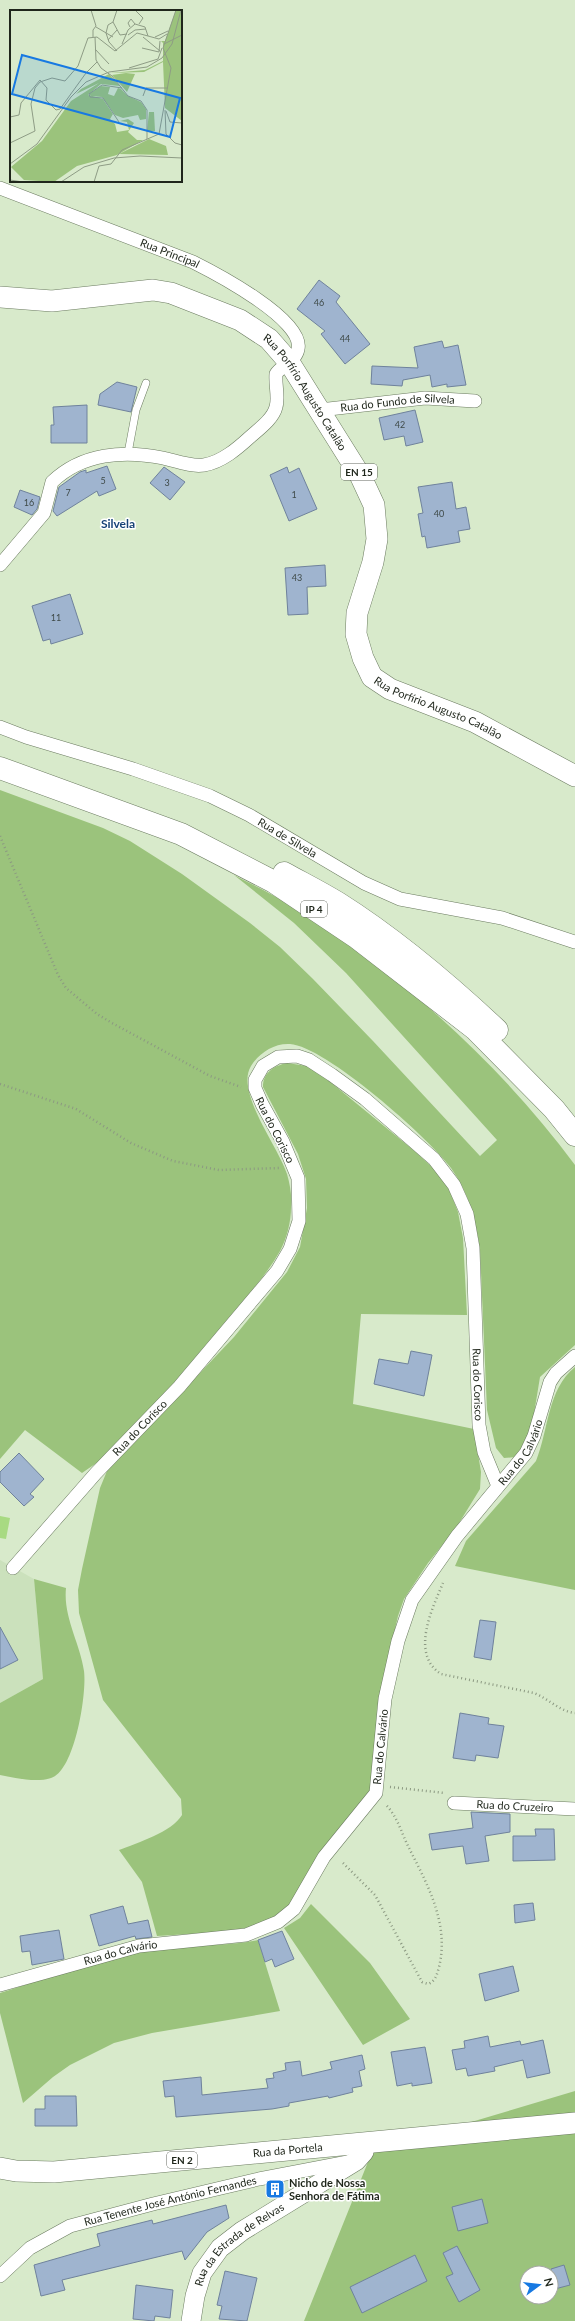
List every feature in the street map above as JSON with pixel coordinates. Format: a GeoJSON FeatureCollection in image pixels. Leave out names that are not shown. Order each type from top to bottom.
{"type":"FeatureCollection","features":[{"type":"Feature","properties":{"kind":"highway","name":"IP 4"},"geometry":{"type":"LineString","coordinates":[[0,754],[186,822],[337,903],[408,953],[475,1009],[533,1066],[575,1115]]}},
{"type":"Feature","properties":{"kind":"highway","name":"IP 4"},"geometry":{"type":"LineString","coordinates":[[0,768],[182,834],[274,882],[356,937],[475,1029],[554,1108],[575,1135]]}},
{"type":"Feature","properties":{"kind":"main road","name":"Rua Porfírio Augusto Catalão"},"geometry":{"type":"LineString","coordinates":[[0,298],[52,301],[144,290],[171,293],[250,325],[269,339],[289,362],[362,476],[374,505],[377,527],[376,551],[356,623],[358,646],[372,677],[390,689],[475,722],[575,776]]}},
{"type":"Feature","properties":{"kind":"main road","name":"Rua da Portela"},"geometry":{"type":"LineString","coordinates":[[0,2168],[16,2171],[54,2172],[360,2152],[575,2122]]}},
{"type":"Feature","properties":{"kind":"street","name":"Rua Principal"},"geometry":{"type":"LineString","coordinates":[[0,188],[193,262],[226,280],[271,310],[292,331],[298,340],[298,349],[289,362]]}},
{"type":"Feature","properties":{"kind":"street"},"geometry":{"type":"LineString","coordinates":[[0,565],[44,513],[52,482],[71,469],[101,457],[128,453],[197,466],[219,460],[246,440],[273,414],[277,405],[276,374],[289,362]]}},
{"type":"Feature","properties":{"kind":"street","name":"Rua do Fundo de Silvela"},"geometry":{"type":"LineString","coordinates":[[320,410],[425,398],[475,401]]}},
{"type":"Feature","properties":{"kind":"street","name":"Rua de Silvela"},"geometry":{"type":"LineString","coordinates":[[0,726],[26,737],[132,768],[229,804],[364,883],[400,899],[502,918],[575,942]]}},
{"type":"Feature","properties":{"kind":"street","name":"Rua do Corisco"},"geometry":{"type":"LineString","coordinates":[[13,1568],[96,1473],[179,1387],[277,1271],[290,1248],[299,1221],[300,1191],[294,1167],[255,1088],[258,1072],[269,1061],[287,1055],[297,1056],[308,1060],[365,1099],[398,1126],[434,1159],[454,1185],[467,1214],[473,1248],[479,1425],[484,1452],[498,1486]]}},
{"type":"Feature","properties":{"kind":"street","name":"Rua do Calvário"},"geometry":{"type":"LineString","coordinates":[[0,1985],[139,1946],[231,1938],[246,1935],[271,1926],[285,1918],[294,1909],[324,1857],[374,1798],[379,1781],[385,1699],[408,1609],[425,1578],[531,1444],[550,1382],[556,1373],[575,1356]]}},
{"type":"Feature","properties":{"kind":"street","name":"Rua do Cruzeiro"},"geometry":{"type":"LineString","coordinates":[[451,1798],[575,1809]]}},
{"type":"Feature","properties":{"kind":"street","name":"Rua Tenente José António Fernandes"},"geometry":{"type":"LineString","coordinates":[[0,2276],[30,2248],[70,2226],[360,2152]]}},
{"type":"Feature","properties":{"kind":"street","name":"Rua da Estrada de Relvas"},"geometry":{"type":"LineString","coordinates":[[191,2321],[195,2296],[202,2273],[220,2248],[242,2231],[360,2152]]}},
{"type":"Feature","properties":{"kind":"lane"},"geometry":{"type":"LineString","coordinates":[[128,453],[136,410],[146,383]]}},
{"type":"Feature","properties":{"kind":"path"},"geometry":{"type":"LineString","coordinates":[[0,836],[49,957],[66,988],[97,1014],[210,1076],[233,1085],[255,1088]]}},
{"type":"Feature","properties":{"kind":"path"},"geometry":{"type":"LineString","coordinates":[[0,1084],[76,1109],[131,1142],[173,1161],[220,1170],[294,1167]]}},
{"type":"Feature","properties":{"kind":"path"},"geometry":{"type":"LineString","coordinates":[[445,1579],[428,1625],[426,1651],[428,1662],[433,1669],[441,1674],[534,1693],[546,1697],[560,1709],[575,1713]]}},
{"type":"Feature","properties":{"kind":"path"},"geometry":{"type":"LineString","coordinates":[[390,1787],[451,1798]]}},
{"type":"Feature","properties":{"kind":"path"},"geometry":{"type":"LineString","coordinates":[[343,1863],[375,1895],[422,1982],[428,1984],[434,1981],[438,1974],[442,1951],[439,1919],[432,1896],[390,1810],[374,1798]]}},
{"type":"Feature","properties":{"kind":"shaded area"},"geometry":{"type":"Polygon","coordinates":[[[0,790],[103,828],[130,841],[182,874],[250,923],[280,947],[313,979],[480,1156],[497,1140],[346,973],[294,923],[234,875],[304,913],[326,927],[395,979],[460,1036],[521,1098],[549,1131],[575,1165],[575,1345],[540,1377],[532,1426],[527,1441],[516,1457],[504,1458],[496,1448],[487,1410],[480,1250],[471,1208],[463,1187],[451,1168],[421,1136],[400,1116],[351,1076],[327,1060],[306,1049],[290,1044],[284,1044],[273,1047],[258,1057],[251,1066],[248,1077],[249,1090],[253,1104],[282,1162],[287,1174],[291,1194],[290,1218],[287,1235],[280,1251],[266,1273],[149,1412],[103,1458],[82,1473],[25,1430],[0,1459],[0,790]]]}},
{"type":"Feature","properties":{"kind":"shaded area"},"geometry":{"type":"Polygon","coordinates":[[[287,1063],[307,1066],[329,1081],[417,1153],[435,1170],[449,1189],[458,1212],[463,1238],[467,1315],[361,1314],[353,1404],[474,1429],[481,1472],[480,1489],[456,1528],[428,1563],[404,1599],[398,1616],[377,1708],[374,1785],[288,1910],[260,1924],[245,1928],[222,1932],[157,1936],[142,1882],[119,1850],[154,1836],[170,1827],[182,1815],[181,1799],[103,1700],[79,1613],[78,1590],[100,1488],[107,1471],[234,1337],[287,1272],[300,1247],[307,1208],[306,1179],[298,1154],[263,1087],[263,1082],[267,1074],[273,1068],[287,1063]]]}},
{"type":"Feature","properties":{"kind":"shaded area"},"geometry":{"type":"Polygon","coordinates":[[[575,1367],[575,1590],[455,1566],[466,1541],[536,1461],[554,1398],[566,1376],[575,1367]]]}},
{"type":"Feature","properties":{"kind":"shaded area"},"geometry":{"type":"Polygon","coordinates":[[[0,1516],[10,1518],[6,1539],[0,1538],[0,1516]]]}},
{"type":"Feature","properties":{"kind":"shaded area"},"geometry":{"type":"Polygon","coordinates":[[[0,1560],[34,1579],[43,1679],[0,1703],[0,1560]]]}},
{"type":"Feature","properties":{"kind":"shaded area"},"geometry":{"type":"Polygon","coordinates":[[[34,1579],[66,1588],[69,1620],[82,1661],[84,1682],[78,1730],[67,1761],[59,1772],[51,1778],[26,1780],[0,1775],[0,1703],[43,1679],[34,1579]]]}},
{"type":"Feature","properties":{"kind":"shaded area"},"geometry":{"type":"Polygon","coordinates":[[[311,1904],[370,1963],[410,2019],[363,2045],[284,1928],[300,1918],[311,1904]]]}},
{"type":"Feature","properties":{"kind":"shaded area"},"geometry":{"type":"Polygon","coordinates":[[[258,1940],[280,2011],[152,2033],[114,2043],[70,2065],[53,2077],[23,2103],[0,2013],[0,1993],[118,1956],[158,1948],[233,1944],[258,1940]]]}},
{"type":"Feature","properties":{"kind":"shaded area"},"geometry":{"type":"Polygon","coordinates":[[[575,2091],[575,2321],[304,2321],[374,2147],[451,2128],[575,2091]]]}},
{"type":"Feature","properties":{"kind":"building"},"geometry":{"type":"Polygon","coordinates":[[[319,280],[340,296],[336,302],[370,344],[345,364],[321,334],[325,331],[297,309],[319,280]]]}},
{"type":"Feature","properties":{"kind":"building"},"geometry":{"type":"Polygon","coordinates":[[[442,341],[444,348],[458,345],[466,385],[447,387],[447,384],[432,387],[430,375],[403,380],[402,386],[371,384],[372,366],[418,368],[414,347],[442,341]]]}},
{"type":"Feature","properties":{"kind":"building"},"geometry":{"type":"Polygon","coordinates":[[[117,382],[137,387],[131,412],[98,405],[100,394],[117,382]]]}},
{"type":"Feature","properties":{"kind":"building"},"geometry":{"type":"Polygon","coordinates":[[[87,405],[87,443],[51,443],[51,425],[54,425],[53,407],[87,405]]]}},
{"type":"Feature","properties":{"kind":"building"},"geometry":{"type":"Polygon","coordinates":[[[415,410],[423,442],[406,446],[404,436],[384,440],[379,418],[415,410]]]}},
{"type":"Feature","properties":{"kind":"building"},"geometry":{"type":"Polygon","coordinates":[[[107,466],[116,489],[99,496],[97,491],[57,516],[53,511],[59,487],[80,472],[86,470],[86,473],[107,466]]]}},
{"type":"Feature","properties":{"kind":"building"},"geometry":{"type":"Polygon","coordinates":[[[164,467],[185,482],[170,500],[150,483],[164,467]]]}},
{"type":"Feature","properties":{"kind":"building"},"geometry":{"type":"Polygon","coordinates":[[[287,467],[289,473],[299,468],[317,509],[289,521],[270,475],[287,467]]]}},
{"type":"Feature","properties":{"kind":"building"},"geometry":{"type":"Polygon","coordinates":[[[452,482],[456,509],[466,507],[470,529],[458,531],[460,542],[427,548],[425,536],[422,537],[418,514],[423,513],[418,487],[452,482]]]}},
{"type":"Feature","properties":{"kind":"building"},"geometry":{"type":"Polygon","coordinates":[[[20,490],[40,497],[37,509],[32,515],[14,507],[20,490]]]}},
{"type":"Feature","properties":{"kind":"building"},"geometry":{"type":"Polygon","coordinates":[[[325,565],[326,586],[307,587],[308,614],[288,615],[285,568],[325,565]]]}},
{"type":"Feature","properties":{"kind":"building"},"geometry":{"type":"Polygon","coordinates":[[[70,594],[83,634],[51,644],[50,639],[43,641],[32,606],[70,594]]]}},
{"type":"Feature","properties":{"kind":"building"},"geometry":{"type":"Polygon","coordinates":[[[411,1351],[432,1355],[424,1396],[374,1384],[379,1359],[408,1364],[411,1351]]]}},
{"type":"Feature","properties":{"kind":"building"},"geometry":{"type":"Polygon","coordinates":[[[19,1453],[44,1479],[30,1494],[34,1497],[24,1506],[0,1482],[0,1472],[19,1453]]]}},
{"type":"Feature","properties":{"kind":"building"},"geometry":{"type":"Polygon","coordinates":[[[480,1620],[496,1622],[491,1660],[474,1657],[480,1620]]]}},
{"type":"Feature","properties":{"kind":"building"},"geometry":{"type":"Polygon","coordinates":[[[0,1627],[18,1660],[0,1669],[0,1627]]]}},
{"type":"Feature","properties":{"kind":"building"},"geometry":{"type":"Polygon","coordinates":[[[460,1713],[489,1718],[488,1724],[504,1726],[498,1758],[476,1755],[475,1761],[453,1758],[460,1713]]]}},
{"type":"Feature","properties":{"kind":"building"},"geometry":{"type":"Polygon","coordinates":[[[471,1812],[510,1814],[510,1832],[485,1836],[489,1861],[466,1864],[463,1846],[432,1850],[429,1834],[473,1828],[471,1812]]]}},
{"type":"Feature","properties":{"kind":"building"},"geometry":{"type":"Polygon","coordinates":[[[535,1829],[554,1829],[555,1860],[513,1861],[513,1836],[536,1836],[535,1829]]]}},
{"type":"Feature","properties":{"kind":"building"},"geometry":{"type":"Polygon","coordinates":[[[533,1903],[535,1920],[515,1923],[514,1905],[533,1903]]]}},
{"type":"Feature","properties":{"kind":"building"},"geometry":{"type":"Polygon","coordinates":[[[123,1906],[128,1924],[148,1920],[152,1937],[136,1939],[135,1936],[99,1946],[90,1915],[123,1906]]]}},
{"type":"Feature","properties":{"kind":"building"},"geometry":{"type":"Polygon","coordinates":[[[59,1930],[64,1959],[32,1965],[30,1951],[22,1952],[20,1936],[59,1930]]]}},
{"type":"Feature","properties":{"kind":"building"},"geometry":{"type":"Polygon","coordinates":[[[282,1931],[294,1959],[275,1967],[272,1959],[265,1962],[258,1940],[282,1931]]]}},
{"type":"Feature","properties":{"kind":"building"},"geometry":{"type":"Polygon","coordinates":[[[513,1966],[519,1991],[485,2001],[479,1974],[513,1966]]]}},
{"type":"Feature","properties":{"kind":"building"},"geometry":{"type":"Polygon","coordinates":[[[488,2036],[490,2047],[520,2041],[521,2045],[543,2040],[550,2073],[527,2078],[523,2060],[494,2067],[495,2071],[468,2076],[466,2068],[456,2070],[452,2050],[465,2048],[464,2041],[488,2036]]]}},
{"type":"Feature","properties":{"kind":"building"},"geometry":{"type":"Polygon","coordinates":[[[425,2047],[432,2083],[412,2086],[412,2083],[397,2086],[391,2052],[425,2047]]]}},
{"type":"Feature","properties":{"kind":"building"},"geometry":{"type":"Polygon","coordinates":[[[362,2055],[365,2069],[359,2071],[362,2086],[352,2088],[353,2092],[329,2098],[328,2096],[289,2103],[289,2106],[272,2109],[176,2117],[174,2096],[165,2097],[163,2081],[201,2077],[202,2095],[268,2088],[266,2079],[274,2078],[273,2073],[286,2070],[285,2063],[300,2061],[302,2076],[332,2069],[330,2062],[362,2055]]]}},
{"type":"Feature","properties":{"kind":"building"},"geometry":{"type":"Polygon","coordinates":[[[45,2096],[76,2096],[77,2126],[35,2126],[35,2109],[45,2109],[45,2096]]]}},
{"type":"Feature","properties":{"kind":"building"},"geometry":{"type":"Polygon","coordinates":[[[482,2199],[488,2223],[458,2231],[452,2207],[482,2199]]]}},
{"type":"Feature","properties":{"kind":"building"},"geometry":{"type":"Polygon","coordinates":[[[226,2205],[229,2218],[207,2232],[185,2260],[182,2251],[62,2280],[65,2290],[41,2296],[34,2265],[100,2246],[97,2234],[152,2220],[153,2224],[226,2205]]]}},
{"type":"Feature","properties":{"kind":"building"},"geometry":{"type":"Polygon","coordinates":[[[457,2246],[480,2290],[459,2302],[446,2277],[453,2274],[443,2253],[457,2246]]]}},
{"type":"Feature","properties":{"kind":"building"},"geometry":{"type":"Polygon","coordinates":[[[415,2255],[427,2281],[362,2313],[350,2287],[415,2255]]]}},
{"type":"Feature","properties":{"kind":"building"},"geometry":{"type":"Polygon","coordinates":[[[564,2265],[570,2285],[559,2288],[559,2267],[564,2265]]]}},
{"type":"Feature","properties":{"kind":"building"},"geometry":{"type":"Polygon","coordinates":[[[225,2271],[257,2278],[247,2321],[219,2319],[222,2306],[217,2305],[225,2271]]]}},
{"type":"Feature","properties":{"kind":"building"},"geometry":{"type":"Polygon","coordinates":[[[136,2285],[173,2290],[170,2318],[155,2316],[154,2321],[133,2319],[136,2285]]]}},
{"type":"Feature","properties":{"kind":"place","name":"Nicho de Nossa Senhora de Fátima"},"geometry":{"type":"Point","coordinates":[275,2189]}},
{"type":"Feature","properties":{"kind":"district","name":"Silvela"},"geometry":{"type":"Point","coordinates":[118,524]}}]}
